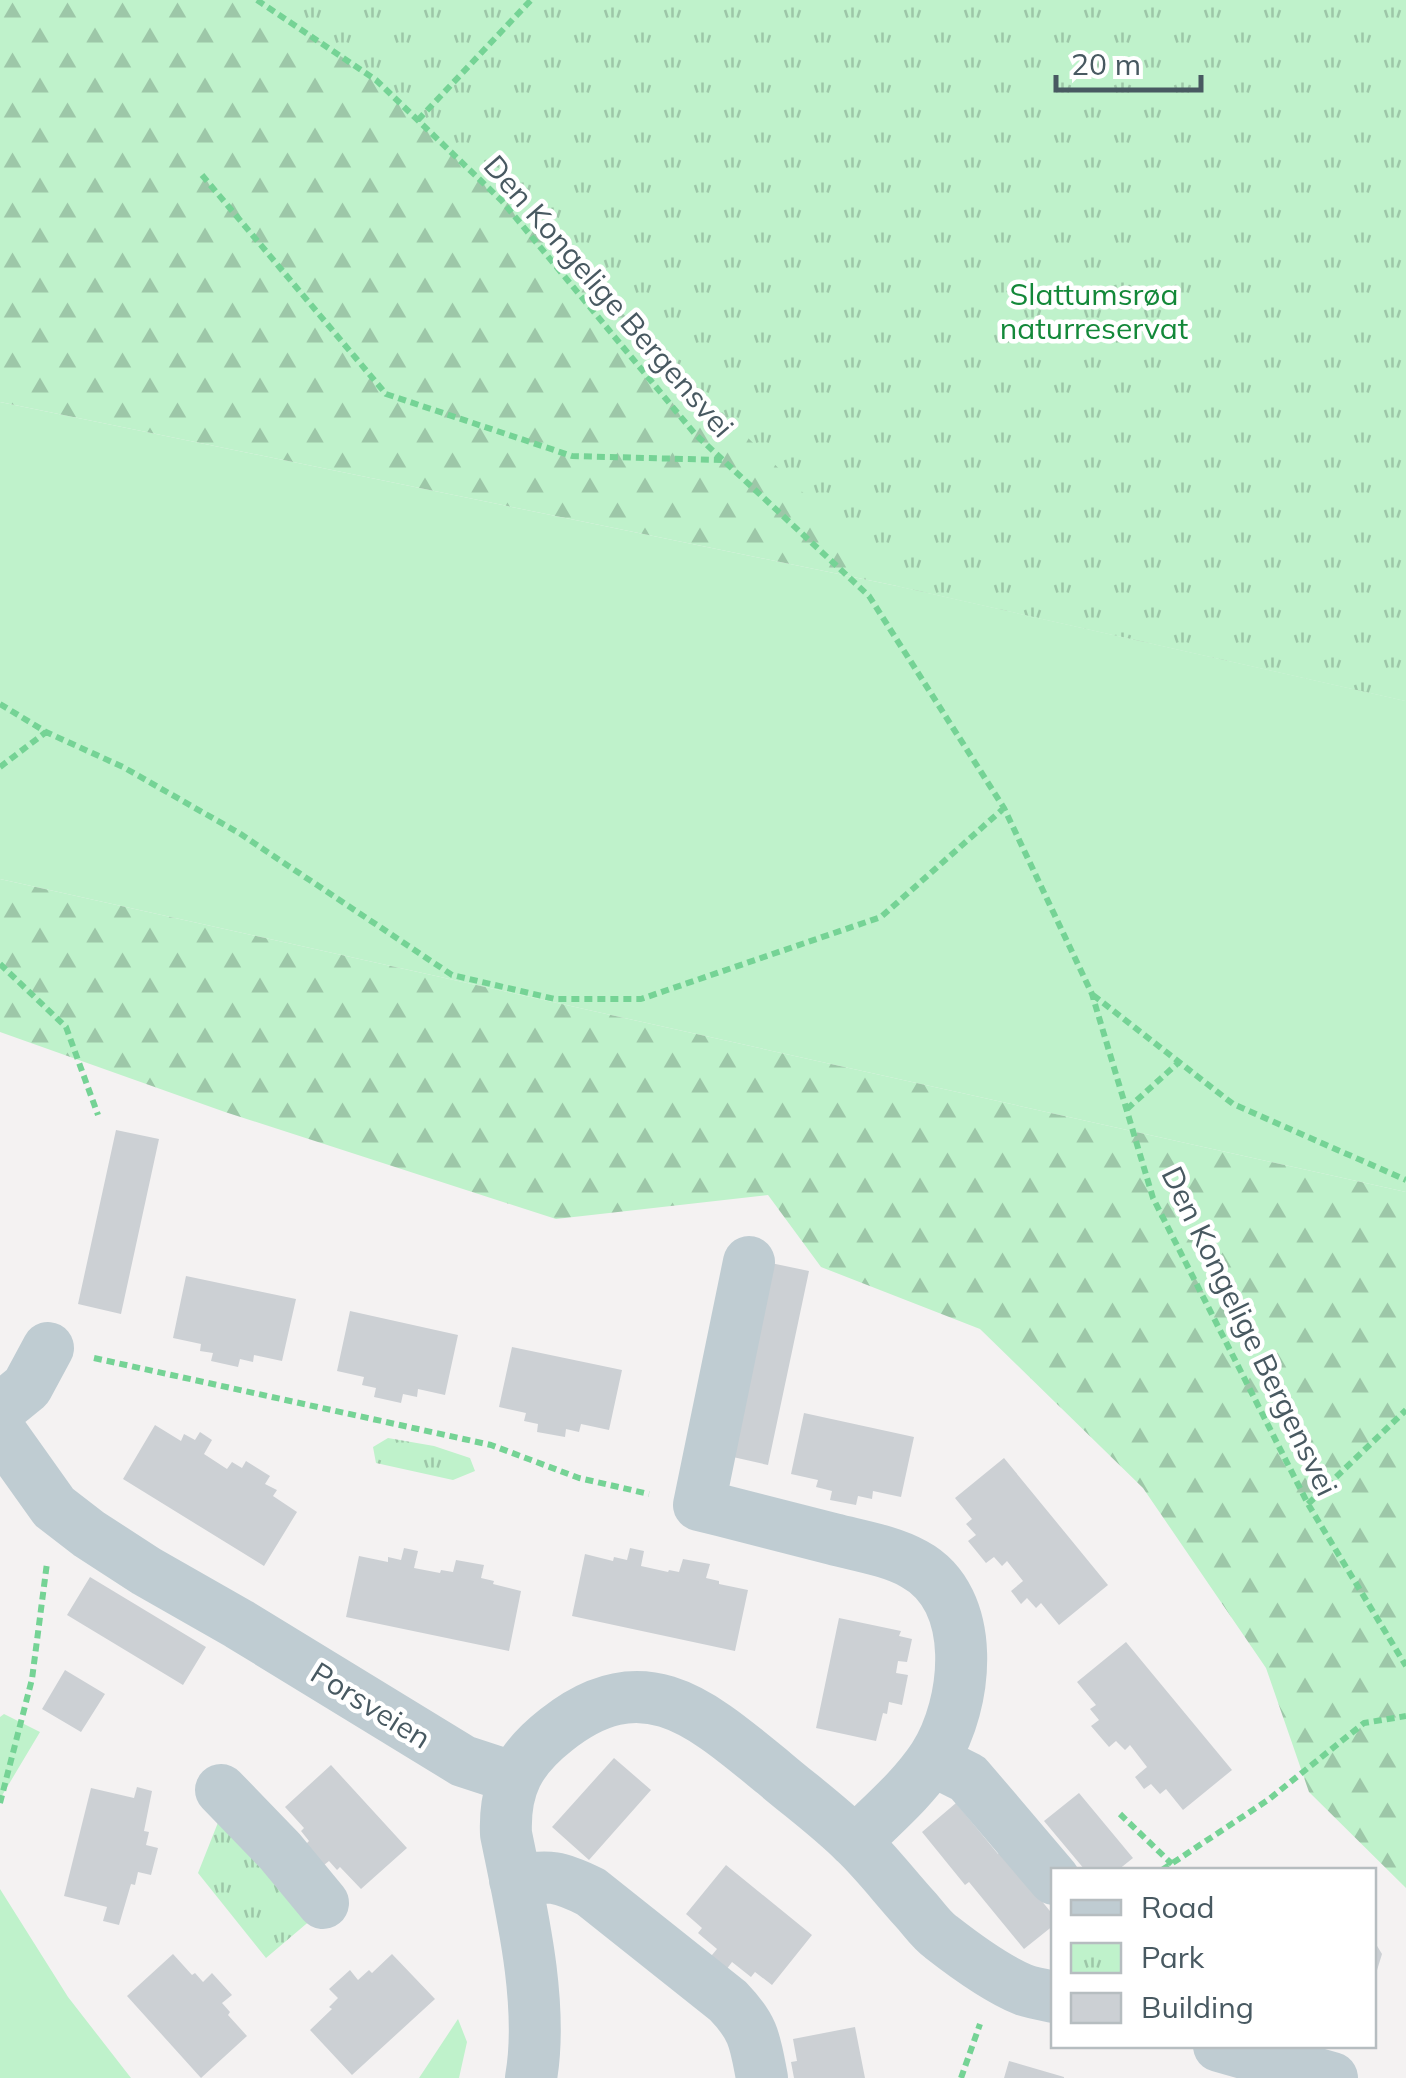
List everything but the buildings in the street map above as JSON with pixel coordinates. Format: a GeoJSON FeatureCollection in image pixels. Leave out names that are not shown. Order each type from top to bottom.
{"type":"FeatureCollection","features":[{"type":"Feature","properties":{"kind":"street"},"geometry":{"type":"LineString","coordinates":[[749,1262],[699,1505],[916,1564],[942,1588],[959,1622],[960,1686],[946,1735],[932,1760],[855,1842]]}},
{"type":"Feature","properties":{"kind":"street"},"geometry":{"type":"LineString","coordinates":[[0,1409],[27,1387],[48,1348]]}},
{"type":"Feature","properties":{"kind":"street","name":"Porsveien"},"geometry":{"type":"LineString","coordinates":[[0,1431],[54,1507],[89,1534],[462,1761],[514,1778]]}},
{"type":"Feature","properties":{"kind":"street"},"geometry":{"type":"LineString","coordinates":[[531,2078],[536,2022],[506,1834],[508,1793],[514,1778],[540,1743],[584,1712],[606,1701],[632,1696],[661,1699],[684,1707],[731,1738],[855,1842],[939,1936],[1024,1990],[1051,1997]]}},
{"type":"Feature","properties":{"kind":"street"},"geometry":{"type":"LineString","coordinates":[[932,1760],[968,1778],[1051,1875]]}},
{"type":"Feature","properties":{"kind":"street"},"geometry":{"type":"LineString","coordinates":[[221,1790],[323,1902]]}},
{"type":"Feature","properties":{"kind":"street"},"geometry":{"type":"LineString","coordinates":[[515,1880],[548,1876],[569,1881],[591,1892],[652,1940],[742,2016],[753,2032],[762,2078]]}},
{"type":"Feature","properties":{"kind":"street"},"geometry":{"type":"LineString","coordinates":[[1227,2048],[1332,2078]]}},
{"type":"Feature","properties":{"kind":"path","name":"Den Kongelige Bergensvei"},"geometry":{"type":"LineString","coordinates":[[257,0],[376,80],[502,200],[695,434],[869,596],[1004,808],[1092,994],[1153,1198],[1308,1504],[1406,1666]]}},
{"type":"Feature","properties":{"kind":"path"},"geometry":{"type":"LineString","coordinates":[[418,120],[531,0]]}},
{"type":"Feature","properties":{"kind":"path"},"geometry":{"type":"LineString","coordinates":[[202,175],[386,394],[572,456],[723,460]]}},
{"type":"Feature","properties":{"kind":"path"},"geometry":{"type":"LineString","coordinates":[[0,704],[46,732],[122,766],[239,833],[452,974],[555,1000],[641,999],[881,917],[1004,808]]}},
{"type":"Feature","properties":{"kind":"path"},"geometry":{"type":"LineString","coordinates":[[0,767],[46,732]]}},
{"type":"Feature","properties":{"kind":"path"},"geometry":{"type":"LineString","coordinates":[[0,964],[66,1027],[98,1115]]}},
{"type":"Feature","properties":{"kind":"path"},"geometry":{"type":"LineString","coordinates":[[1092,994],[1233,1104],[1406,1180]]}},
{"type":"Feature","properties":{"kind":"path"},"geometry":{"type":"LineString","coordinates":[[1126,1110],[1179,1062]]}},
{"type":"Feature","properties":{"kind":"path"},"geometry":{"type":"LineString","coordinates":[[48,1348],[491,1445],[578,1478],[699,1505]]}},
{"type":"Feature","properties":{"kind":"path"},"geometry":{"type":"LineString","coordinates":[[1308,1504],[1406,1410]]}},
{"type":"Feature","properties":{"kind":"path"},"geometry":{"type":"LineString","coordinates":[[0,1803],[32,1678],[54,1507]]}},
{"type":"Feature","properties":{"kind":"path"},"geometry":{"type":"LineString","coordinates":[[1165,1868],[1268,1800],[1364,1723],[1406,1716]]}},
{"type":"Feature","properties":{"kind":"path"},"geometry":{"type":"LineString","coordinates":[[1120,1814],[1172,1864]]}},
{"type":"Feature","properties":{"kind":"green space","name":"Slattumsrøa naturreservat"},"geometry":{"type":"Polygon","coordinates":[[[0,0],[1406,0],[1406,701],[897,586],[0,402],[0,0]]]}},
{"type":"Feature","properties":{"kind":"green space","name":"Slattumsrøa naturreservat"},"geometry":{"type":"Polygon","coordinates":[[[261,0],[1406,0],[1406,701],[897,586],[420,112],[261,0]]]}},
{"type":"Feature","properties":{"kind":"green space"},"geometry":{"type":"Polygon","coordinates":[[[0,402],[897,586],[1406,701],[1406,1192],[0,879],[0,402]]]}},
{"type":"Feature","properties":{"kind":"green space"},"geometry":{"type":"Polygon","coordinates":[[[0,879],[1406,1192],[1406,1888],[1309,1792],[1266,1668],[1143,1488],[980,1329],[821,1267],[768,1195],[556,1219],[225,1112],[0,1032],[0,879]]]}},
{"type":"Feature","properties":{"kind":"green space"},"geometry":{"type":"Polygon","coordinates":[[[388,1438],[434,1446],[470,1458],[475,1471],[453,1480],[376,1463],[373,1447],[388,1438]]]}},
{"type":"Feature","properties":{"kind":"green space"},"geometry":{"type":"Polygon","coordinates":[[[4,1714],[40,1732],[0,1799],[0,1717],[4,1714]]]}},
{"type":"Feature","properties":{"kind":"green space"},"geometry":{"type":"Polygon","coordinates":[[[219,1820],[312,1919],[266,1958],[198,1873],[219,1820]]]}},
{"type":"Feature","properties":{"kind":"green space"},"geometry":{"type":"Polygon","coordinates":[[[0,1889],[68,1997],[131,2078],[0,2078],[0,1889]]]}},
{"type":"Feature","properties":{"kind":"green space"},"geometry":{"type":"Polygon","coordinates":[[[458,2019],[467,2042],[459,2078],[419,2078],[458,2019]]]}}]}
